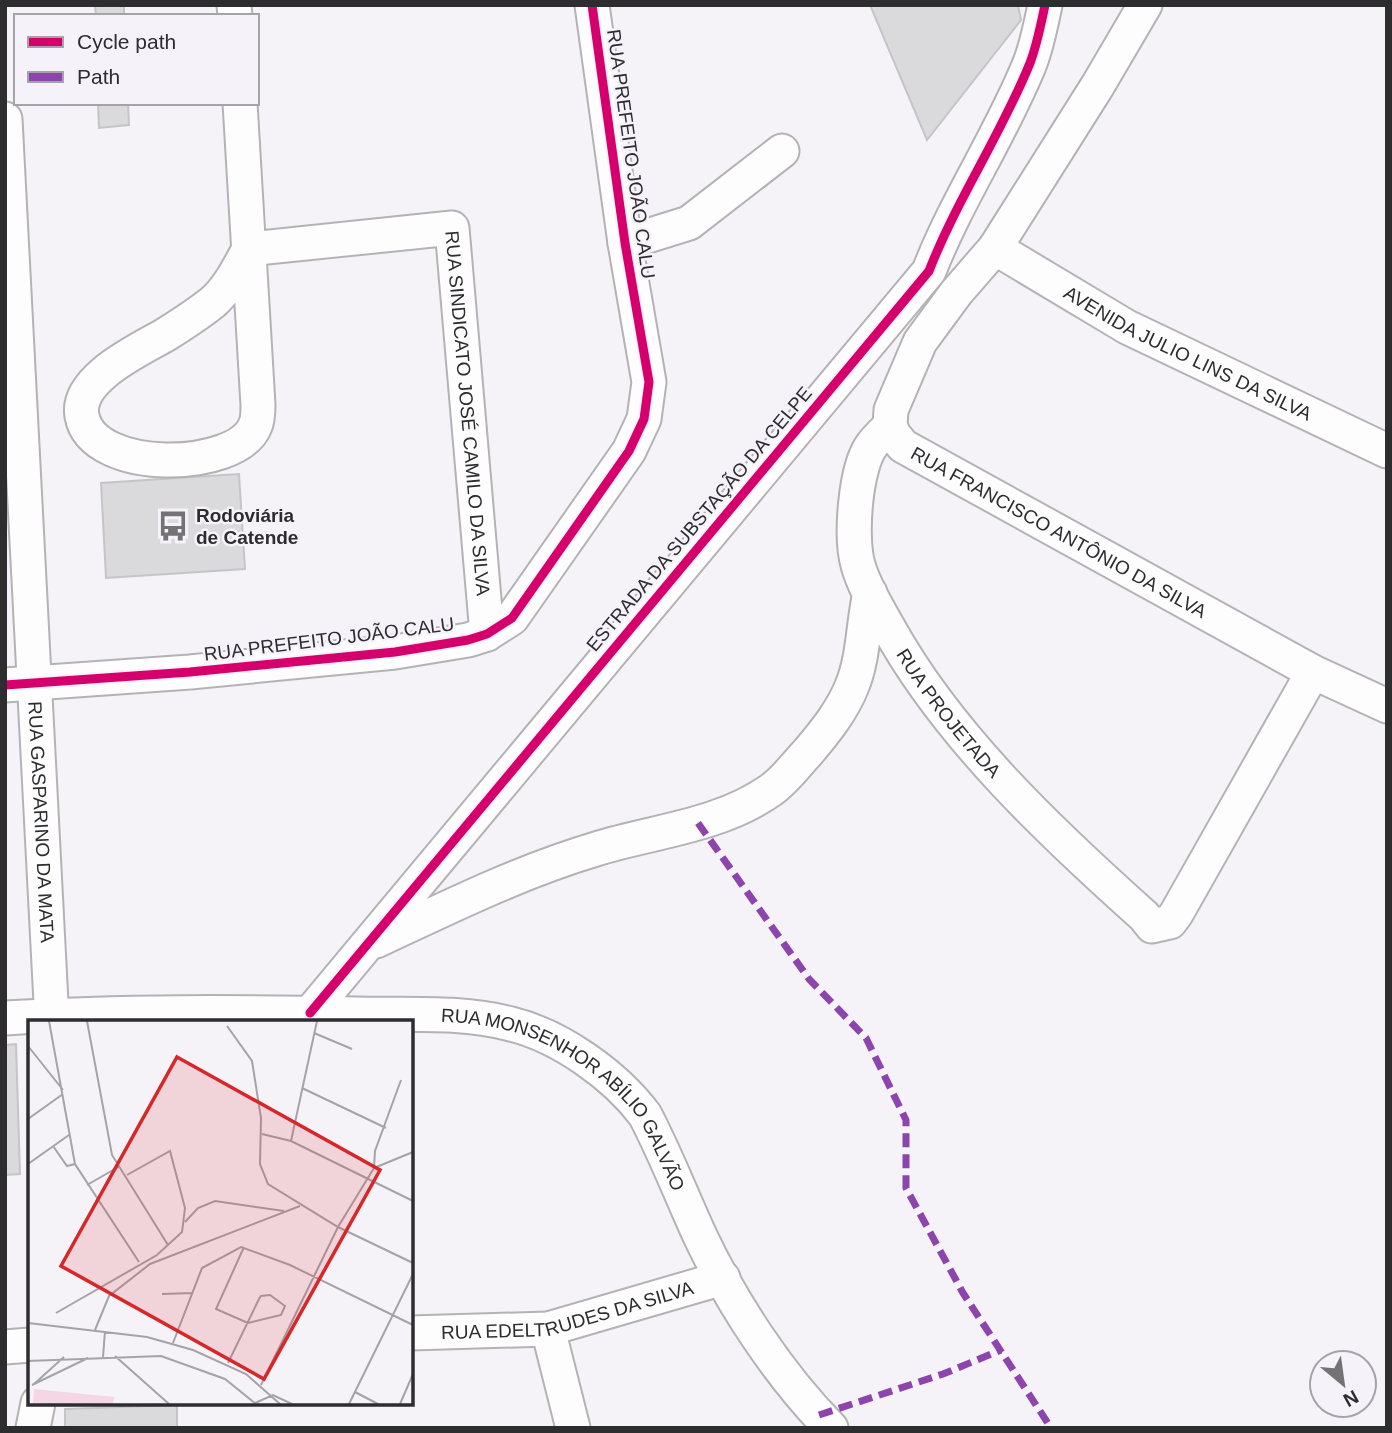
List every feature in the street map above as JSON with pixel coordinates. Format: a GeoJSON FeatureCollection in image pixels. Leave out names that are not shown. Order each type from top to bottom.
{"type":"FeatureCollection","features":[{"type":"Feature","properties":{"kind":"street","name":"RUA PREFEITO JOÃO CALU"},"geometry":{"type":"LineString","coordinates":[[19,684],[190,672],[395,652],[468,640],[487,634],[512,618],[629,451],[644,419],[649,382],[625,243],[592,5]]}},
{"type":"Feature","properties":{"kind":"street","name":"ESTRADA DA SUBSTAÇÃO DA CELPE"},"geometry":{"type":"LineString","coordinates":[[310,1013],[929,271],[951,217],[989,148],[1031,61],[1045,5]]}},
{"type":"Feature","properties":{"kind":"street"},"geometry":{"type":"LineString","coordinates":[[890,426],[891,410],[920,342],[956,293],[995,248],[1145,5]]}},
{"type":"Feature","properties":{"kind":"street"},"geometry":{"type":"LineString","coordinates":[[240,105],[249,249],[258,405],[255,427],[240,443],[211,456],[168,460],[129,457],[103,446],[89,432],[82,417],[81,402],[93,384],[112,365],[215,300],[235,275],[249,249]]}},
{"type":"Feature","properties":{"kind":"street","name":"RUA GASPARINO DA MATA"},"geometry":{"type":"LineString","coordinates":[[5,119],[19,684],[52,1019]]}},
{"type":"Feature","properties":{"kind":"street"},"geometry":{"type":"LineString","coordinates":[[625,243],[689,223],[782,151]]}},
{"type":"Feature","properties":{"kind":"street","name":"RUA SINDICATO JOSÉ CAMILO DA SILVA"},"geometry":{"type":"LineString","coordinates":[[249,249],[452,228],[487,634]]}},
{"type":"Feature","properties":{"kind":"street","name":"AVENIDA JULIO LINS DA SILVA"},"geometry":{"type":"LineString","coordinates":[[995,248],[1127,327],[1387,451]]}},
{"type":"Feature","properties":{"kind":"street"},"geometry":{"type":"LineString","coordinates":[[929,271],[956,293]]}},
{"type":"Feature","properties":{"kind":"street","name":"RUA PROJETADA"},"geometry":{"type":"LineString","coordinates":[[890,426],[871,446],[866,457],[859,484],[853,531],[857,562],[890,632],[919,678],[973,746],[1055,834],[1152,926],[1170,922],[1176,914],[1313,672]]}},
{"type":"Feature","properties":{"kind":"street","name":"RUA FRANCISCO ANTÔNIO DA SILVA"},"geometry":{"type":"LineString","coordinates":[[890,426],[903,446],[1313,672],[1382,692]]}},
{"type":"Feature","properties":{"kind":"street"},"geometry":{"type":"LineString","coordinates":[[366,945],[495,885],[598,848],[698,823],[732,810],[770,790],[818,740],[842,706],[857,669],[870,593]]}},
{"type":"Feature","properties":{"kind":"street","name":"RUA MONSENHOR ABÍLIO GALVÃO"},"geometry":{"type":"LineString","coordinates":[[5,1018],[310,1013],[476,1017],[513,1024],[541,1035],[580,1055],[635,1101],[645,1115],[702,1239],[723,1278],[772,1359],[831,1428]]}},
{"type":"Feature","properties":{"kind":"street","name":"RUA EDELTRUDES DA SILVA"},"geometry":{"type":"LineString","coordinates":[[413,1333],[548,1329],[723,1278]]}},
{"type":"Feature","properties":{"kind":"street"},"geometry":{"type":"LineString","coordinates":[[548,1329],[573,1428]]}},
{"type":"Feature","properties":{"kind":"street"},"geometry":{"type":"LineString","coordinates":[[5,1347],[28,1345]]}},
{"type":"Feature","properties":{"kind":"street"},"geometry":{"type":"LineString","coordinates":[[33,1428],[38,1405]]}},
{"type":"Feature","properties":{"kind":"building"},"geometry":{"type":"Polygon","coordinates":[[[124,5],[124,14],[96,14],[95,6],[124,5]]]}},
{"type":"Feature","properties":{"kind":"building"},"geometry":{"type":"Polygon","coordinates":[[[870,5],[1018,5],[1021,20],[927,140],[870,5]]]}},
{"type":"Feature","properties":{"kind":"building"},"geometry":{"type":"Polygon","coordinates":[[[98,105],[128,105],[129,125],[99,128],[98,105]]]}},
{"type":"Feature","properties":{"kind":"building","name":"Rodoviária de Catende"},"geometry":{"type":"Polygon","coordinates":[[[239,474],[245,569],[106,578],[101,483],[239,474]]]}},
{"type":"Feature","properties":{"kind":"building"},"geometry":{"type":"Polygon","coordinates":[[[16,1044],[20,1174],[5,1175],[5,1045],[16,1044]]]}},
{"type":"Feature","properties":{"kind":"building"},"geometry":{"type":"Polygon","coordinates":[[[177,1405],[177,1428],[65,1428],[65,1409],[177,1405]]]}},
{"type":"Feature","properties":{"kind":"marked path"},"geometry":{"type":"LineString","coordinates":[[698,823],[809,979],[866,1038],[906,1120],[906,1188],[963,1293],[1051,1428]]}},
{"type":"Feature","properties":{"kind":"marked path"},"geometry":{"type":"LineString","coordinates":[[819,1415],[943,1374],[1001,1350]]}},
{"type":"Feature","properties":{"kind":"cycle path"},"geometry":{"type":"LineString","coordinates":[[5,685],[190,672],[395,652],[468,640],[487,634],[512,618],[629,451],[644,419],[649,382],[625,243],[592,5]]}},
{"type":"Feature","properties":{"kind":"cycle path"},"geometry":{"type":"LineString","coordinates":[[310,1013],[929,271],[1030,63],[1045,5]]}},
{"type":"Feature","properties":{"kind":"place","name":"Rodoviária de Catende"},"geometry":{"type":"Point","coordinates":[173,526]}}]}
